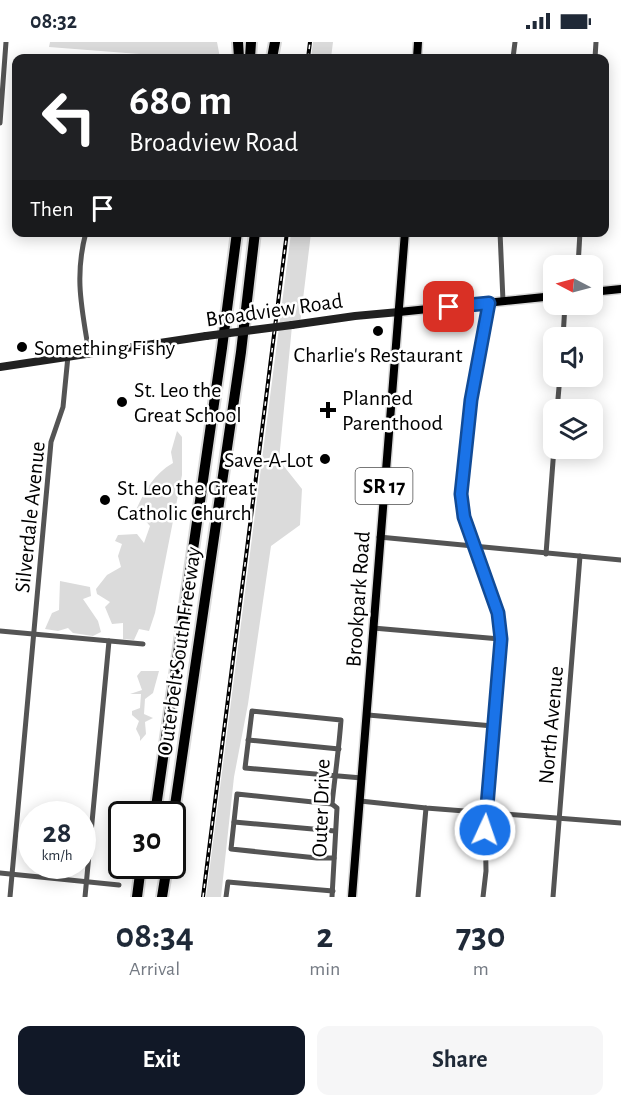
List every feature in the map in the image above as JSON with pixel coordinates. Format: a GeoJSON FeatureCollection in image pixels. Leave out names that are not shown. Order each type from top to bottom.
{"type":"FeatureCollection","features":[{"type":"Feature","properties":{"kind":"highway","name":"Outerbelt South Freeway"},"geometry":{"type":"LineString","coordinates":[[157,801],[236,237]]}},
{"type":"Feature","properties":{"kind":"highway","name":"Outerbelt South Freeway"},"geometry":{"type":"LineString","coordinates":[[176,801],[241,352],[254,237]]}},
{"type":"Feature","properties":{"kind":"highway"},"geometry":{"type":"LineString","coordinates":[[137,897],[139,879]]}},
{"type":"Feature","properties":{"kind":"highway"},"geometry":{"type":"LineString","coordinates":[[144,897],[146,879]]}},
{"type":"Feature","properties":{"kind":"highway"},"geometry":{"type":"LineString","coordinates":[[162,897],[165,879]]}},
{"type":"Feature","properties":{"kind":"highway"},"geometry":{"type":"LineString","coordinates":[[169,897],[171,879]]}},
{"type":"Feature","properties":{"kind":"main road","name":"Brookpark Road"},"geometry":{"type":"LineString","coordinates":[[352,897],[405,237]]}},
{"type":"Feature","properties":{"kind":"main road"},"geometry":{"type":"LineString","coordinates":[[603,291],[621,289]]}},
{"type":"Feature","properties":{"kind":"main road","name":"Broadview Road"},"geometry":{"type":"LineString","coordinates":[[0,367],[355,316],[543,297]]}},
{"type":"Feature","properties":{"kind":"street"},"geometry":{"type":"LineString","coordinates":[[0,123],[6,42]]}},
{"type":"Feature","properties":{"kind":"street"},"geometry":{"type":"LineString","coordinates":[[85,237],[79,285],[89,353]]}},
{"type":"Feature","properties":{"kind":"street"},"geometry":{"type":"LineString","coordinates":[[500,237],[503,302]]}},
{"type":"Feature","properties":{"kind":"street"},"geometry":{"type":"LineString","coordinates":[[579,255],[580,237]]}},
{"type":"Feature","properties":{"kind":"street"},"geometry":{"type":"LineString","coordinates":[[483,897],[486,871],[485,812],[501,639],[498,613],[464,517],[461,494],[471,400],[489,303]]}},
{"type":"Feature","properties":{"kind":"street","name":"Silverdale Avenue"},"geometry":{"type":"LineString","coordinates":[[10,897],[51,442],[63,407],[68,356]]}},
{"type":"Feature","properties":{"kind":"street"},"geometry":{"type":"LineString","coordinates":[[546,554],[553,459]]}},
{"type":"Feature","properties":{"kind":"street"},"geometry":{"type":"LineString","coordinates":[[380,537],[621,560]]}},
{"type":"Feature","properties":{"kind":"street","name":"North Avenue"},"geometry":{"type":"LineString","coordinates":[[553,897],[580,556]]}},
{"type":"Feature","properties":{"kind":"street"},"geometry":{"type":"LineString","coordinates":[[373,628],[501,639]]}},
{"type":"Feature","properties":{"kind":"street"},"geometry":{"type":"LineString","coordinates":[[0,631],[143,644]]}},
{"type":"Feature","properties":{"kind":"street"},"geometry":{"type":"LineString","coordinates":[[85,897],[109,641]]}},
{"type":"Feature","properties":{"kind":"street","name":"Outer Drive"},"geometry":{"type":"LineString","coordinates":[[248,740],[252,711],[341,720],[332,804],[337,808],[333,894]]}},
{"type":"Feature","properties":{"kind":"street"},"geometry":{"type":"LineString","coordinates":[[368,716],[493,726]]}},
{"type":"Feature","properties":{"kind":"street"},"geometry":{"type":"LineString","coordinates":[[339,749],[248,740],[245,768],[362,778]]}},
{"type":"Feature","properties":{"kind":"street"},"geometry":{"type":"LineString","coordinates":[[332,804],[237,794],[231,849],[334,858]]}},
{"type":"Feature","properties":{"kind":"street"},"geometry":{"type":"LineString","coordinates":[[360,801],[621,823]]}},
{"type":"Feature","properties":{"kind":"street"},"geometry":{"type":"LineString","coordinates":[[418,897],[426,808]]}},
{"type":"Feature","properties":{"kind":"street"},"geometry":{"type":"LineString","coordinates":[[234,822],[335,831]]}},
{"type":"Feature","properties":{"kind":"street"},"geometry":{"type":"LineString","coordinates":[[0,873],[119,885]]}},
{"type":"Feature","properties":{"kind":"street"},"geometry":{"type":"LineString","coordinates":[[226,897],[228,882],[333,894]]}},
{"type":"Feature","properties":{"kind":"shaded area"},"geometry":{"type":"Polygon","coordinates":[[[50,42],[217,42],[219,54],[139,54],[49,47],[50,42]]]}},
{"type":"Feature","properties":{"kind":"shaded area"},"geometry":{"type":"Polygon","coordinates":[[[313,42],[333,42],[332,54],[312,54],[313,42]]]}},
{"type":"Feature","properties":{"kind":"shaded area"},"geometry":{"type":"Polygon","coordinates":[[[290,237],[311,237],[300,324],[292,326],[279,460],[302,489],[300,525],[271,546],[248,704],[234,777],[221,897],[206,897],[290,237]]]}},
{"type":"Feature","properties":{"kind":"shaded area"},"geometry":{"type":"Polygon","coordinates":[[[177,431],[182,437],[182,475],[155,613],[149,631],[139,629],[134,640],[123,639],[123,623],[112,624],[105,607],[110,602],[97,594],[96,589],[107,575],[121,567],[118,556],[122,544],[115,541],[118,535],[137,534],[144,543],[150,526],[136,510],[151,483],[160,472],[173,463],[171,452],[177,431]]]}},
{"type":"Feature","properties":{"kind":"shaded area"},"geometry":{"type":"Polygon","coordinates":[[[60,581],[90,587],[91,596],[83,599],[98,621],[101,632],[93,636],[73,633],[68,628],[58,631],[45,629],[52,613],[59,610],[60,581]]]}},
{"type":"Feature","properties":{"kind":"shaded area"},"geometry":{"type":"Polygon","coordinates":[[[141,671],[159,671],[153,693],[145,699],[144,714],[153,718],[145,722],[146,734],[140,741],[136,729],[139,721],[132,715],[132,711],[140,708],[141,694],[130,694],[142,690],[137,676],[141,671]]]}},
{"type":"Feature","properties":{"kind":"railway"},"geometry":{"type":"LineString","coordinates":[[308,54],[310,42]]}},
{"type":"Feature","properties":{"kind":"railway"},"geometry":{"type":"LineString","coordinates":[[203,897],[286,237]]}},
{"type":"Feature","properties":{"kind":"place","name":"Charlie's Restaurant"},"geometry":{"type":"Point","coordinates":[378,331]}},
{"type":"Feature","properties":{"kind":"place","name":"Something Fishy"},"geometry":{"type":"Point","coordinates":[22,347]}},
{"type":"Feature","properties":{"kind":"place","name":"St. Leo the Great School"},"geometry":{"type":"Point","coordinates":[122,402]}},
{"type":"Feature","properties":{"kind":"place","name":"Planned Parenthood"},"geometry":{"type":"Point","coordinates":[328,410]}},
{"type":"Feature","properties":{"kind":"place","name":"Save-A-Lot"},"geometry":{"type":"Point","coordinates":[325,459]}},
{"type":"Feature","properties":{"kind":"place","name":"St. Leo the Great Catholic Church"},"geometry":{"type":"Point","coordinates":[105,500]}},
{"type":"Feature","properties":{"kind":"route"},"geometry":{"type":"LineString","coordinates":[[449,307],[489,303],[471,400],[461,494],[464,517],[498,613],[501,639],[485,830]]}}]}
